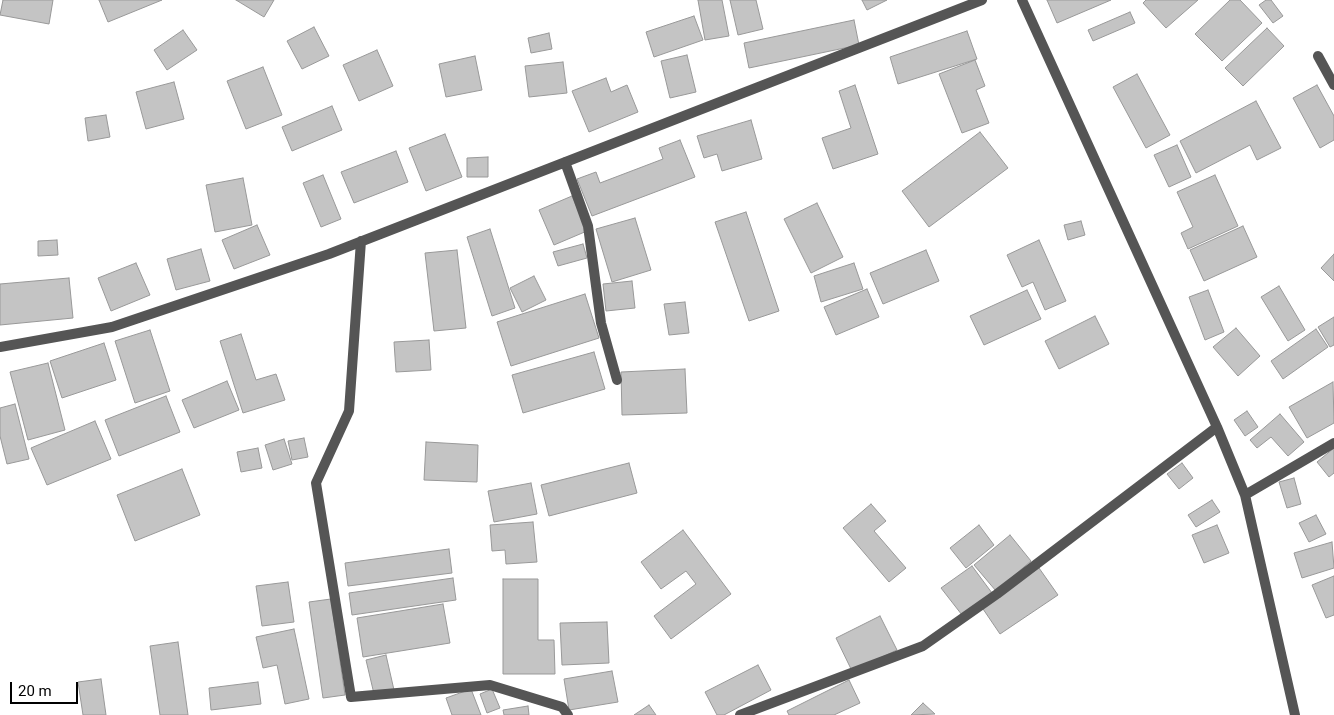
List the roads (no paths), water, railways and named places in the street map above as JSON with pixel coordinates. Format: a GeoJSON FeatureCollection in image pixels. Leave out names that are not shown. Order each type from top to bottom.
{"type":"FeatureCollection","features":[{"type":"Feature","properties":{"kind":"street"},"geometry":{"type":"LineString","coordinates":[[0,347],[112,327],[361,241],[982,0]]}},
{"type":"Feature","properties":{"kind":"street"},"geometry":{"type":"LineString","coordinates":[[1022,0],[1217,427],[1245,495],[1295,715]]}},
{"type":"Feature","properties":{"kind":"street"},"geometry":{"type":"LineString","coordinates":[[1318,56],[1334,84]]}},
{"type":"Feature","properties":{"kind":"street"},"geometry":{"type":"LineString","coordinates":[[565,162],[588,226],[601,323],[617,380]]}},
{"type":"Feature","properties":{"kind":"street"},"geometry":{"type":"LineString","coordinates":[[361,241],[349,411],[316,483],[351,697],[490,685],[562,708],[568,715]]}},
{"type":"Feature","properties":{"kind":"street"},"geometry":{"type":"LineString","coordinates":[[740,715],[923,646],[997,594],[1217,427]]}},
{"type":"Feature","properties":{"kind":"street"},"geometry":{"type":"LineString","coordinates":[[1245,495],[1334,443]]}}]}
